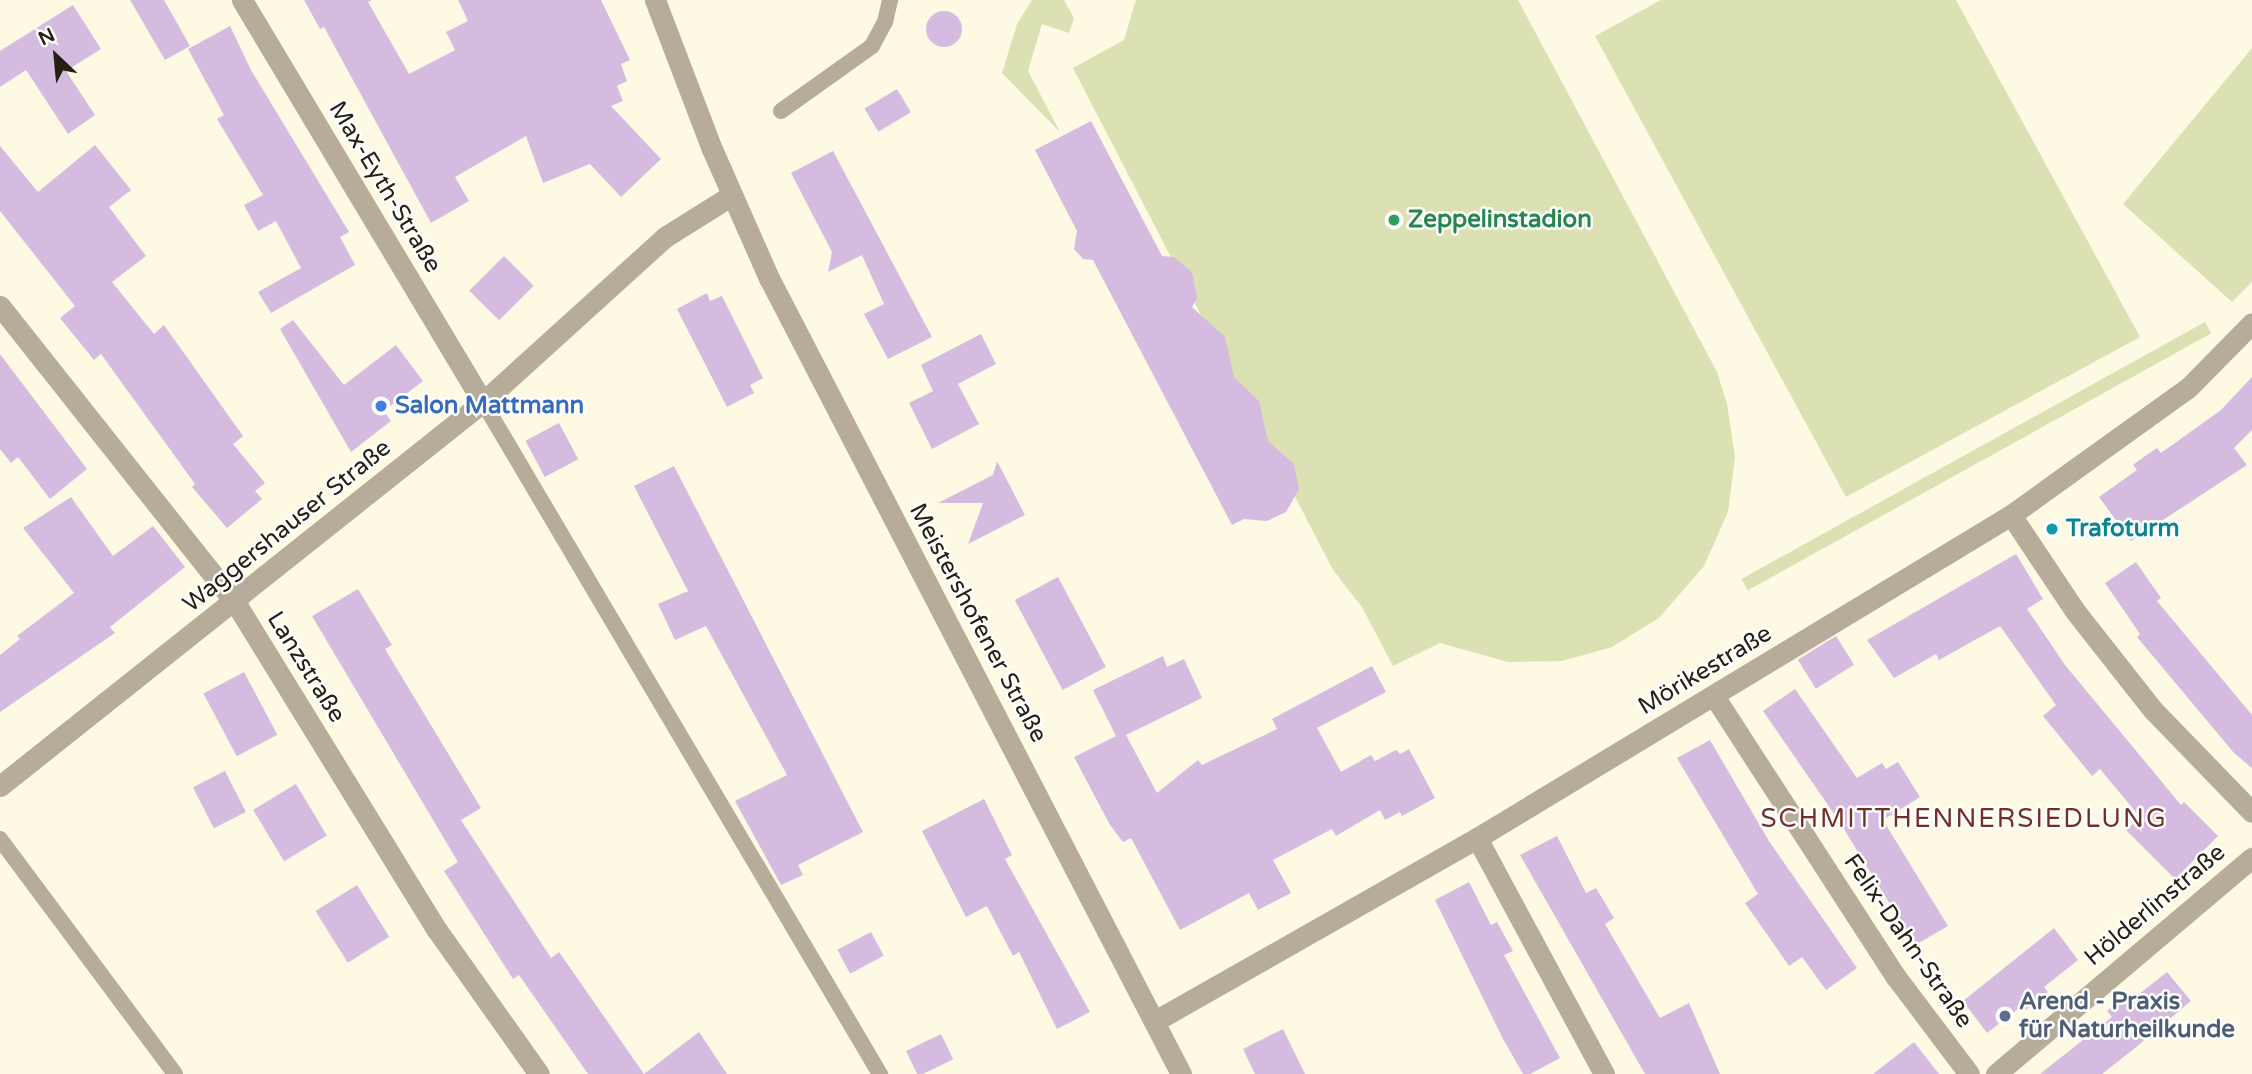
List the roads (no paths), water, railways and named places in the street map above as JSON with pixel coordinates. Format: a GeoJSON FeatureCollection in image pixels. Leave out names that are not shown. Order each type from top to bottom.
{"type":"FeatureCollection","features":[{"type":"Feature","properties":{"kind":"street","name":"Max-Eyth-Straße"},"geometry":{"type":"LineString","coordinates":[[242,0],[483,402]]}},
{"type":"Feature","properties":{"kind":"street","name":"Meistershofener Straße"},"geometry":{"type":"LineString","coordinates":[[655,0],[732,195],[769,278],[1181,1074]]}},
{"type":"Feature","properties":{"kind":"street","name":"Waggershauser Straße"},"geometry":{"type":"LineString","coordinates":[[0,786],[483,402],[664,237],[732,195]]}},
{"type":"Feature","properties":{"kind":"street","name":"Lanzstraße"},"geometry":{"type":"LineString","coordinates":[[0,306],[234,602],[437,930],[539,1074]]}},
{"type":"Feature","properties":{"kind":"street","name":"Mörikestraße"},"geometry":{"type":"LineString","coordinates":[[1155,1021],[1477,838],[2011,515],[2188,388],[2252,323]]}},
{"type":"Feature","properties":{"kind":"street"},"geometry":{"type":"LineString","coordinates":[[2011,515],[2075,611],[2152,710],[2252,812]]}},
{"type":"Feature","properties":{"kind":"street","name":"Felix-Dahn-Straße"},"geometry":{"type":"LineString","coordinates":[[1714,696],[1896,976],[1969,1074]]}},
{"type":"Feature","properties":{"kind":"street"},"geometry":{"type":"LineString","coordinates":[[1477,838],[1604,1074]]}},
{"type":"Feature","properties":{"kind":"street","name":"Hölderlinstraße"},"geometry":{"type":"LineString","coordinates":[[1996,1074],[2252,858]]}},
{"type":"Feature","properties":{"kind":"lane"},"geometry":{"type":"LineString","coordinates":[[781,111],[872,46],[885,22],[890,0]]}},
{"type":"Feature","properties":{"kind":"lane"},"geometry":{"type":"LineString","coordinates":[[483,402],[880,1074]]}},
{"type":"Feature","properties":{"kind":"lane"},"geometry":{"type":"LineString","coordinates":[[0,839],[175,1074]]}},
{"type":"Feature","properties":{"kind":"place","name":"Zeppelinstadion"},"geometry":{"type":"Point","coordinates":[1394,220]}},
{"type":"Feature","properties":{"kind":"place","name":"Salon Mattmann"},"geometry":{"type":"Point","coordinates":[381,406]}},
{"type":"Feature","properties":{"kind":"place","name":"Trafoturm"},"geometry":{"type":"Point","coordinates":[2052,529]}},
{"type":"Feature","properties":{"kind":"place","name":"Arend - Praxis für Naturheilkunde"},"geometry":{"type":"Point","coordinates":[2005,1016]}},
{"type":"Feature","properties":{"kind":"district","name":"SCHMITTHENNERSIEDLUNG"},"geometry":{"type":"Point","coordinates":[1964,819]}}]}
